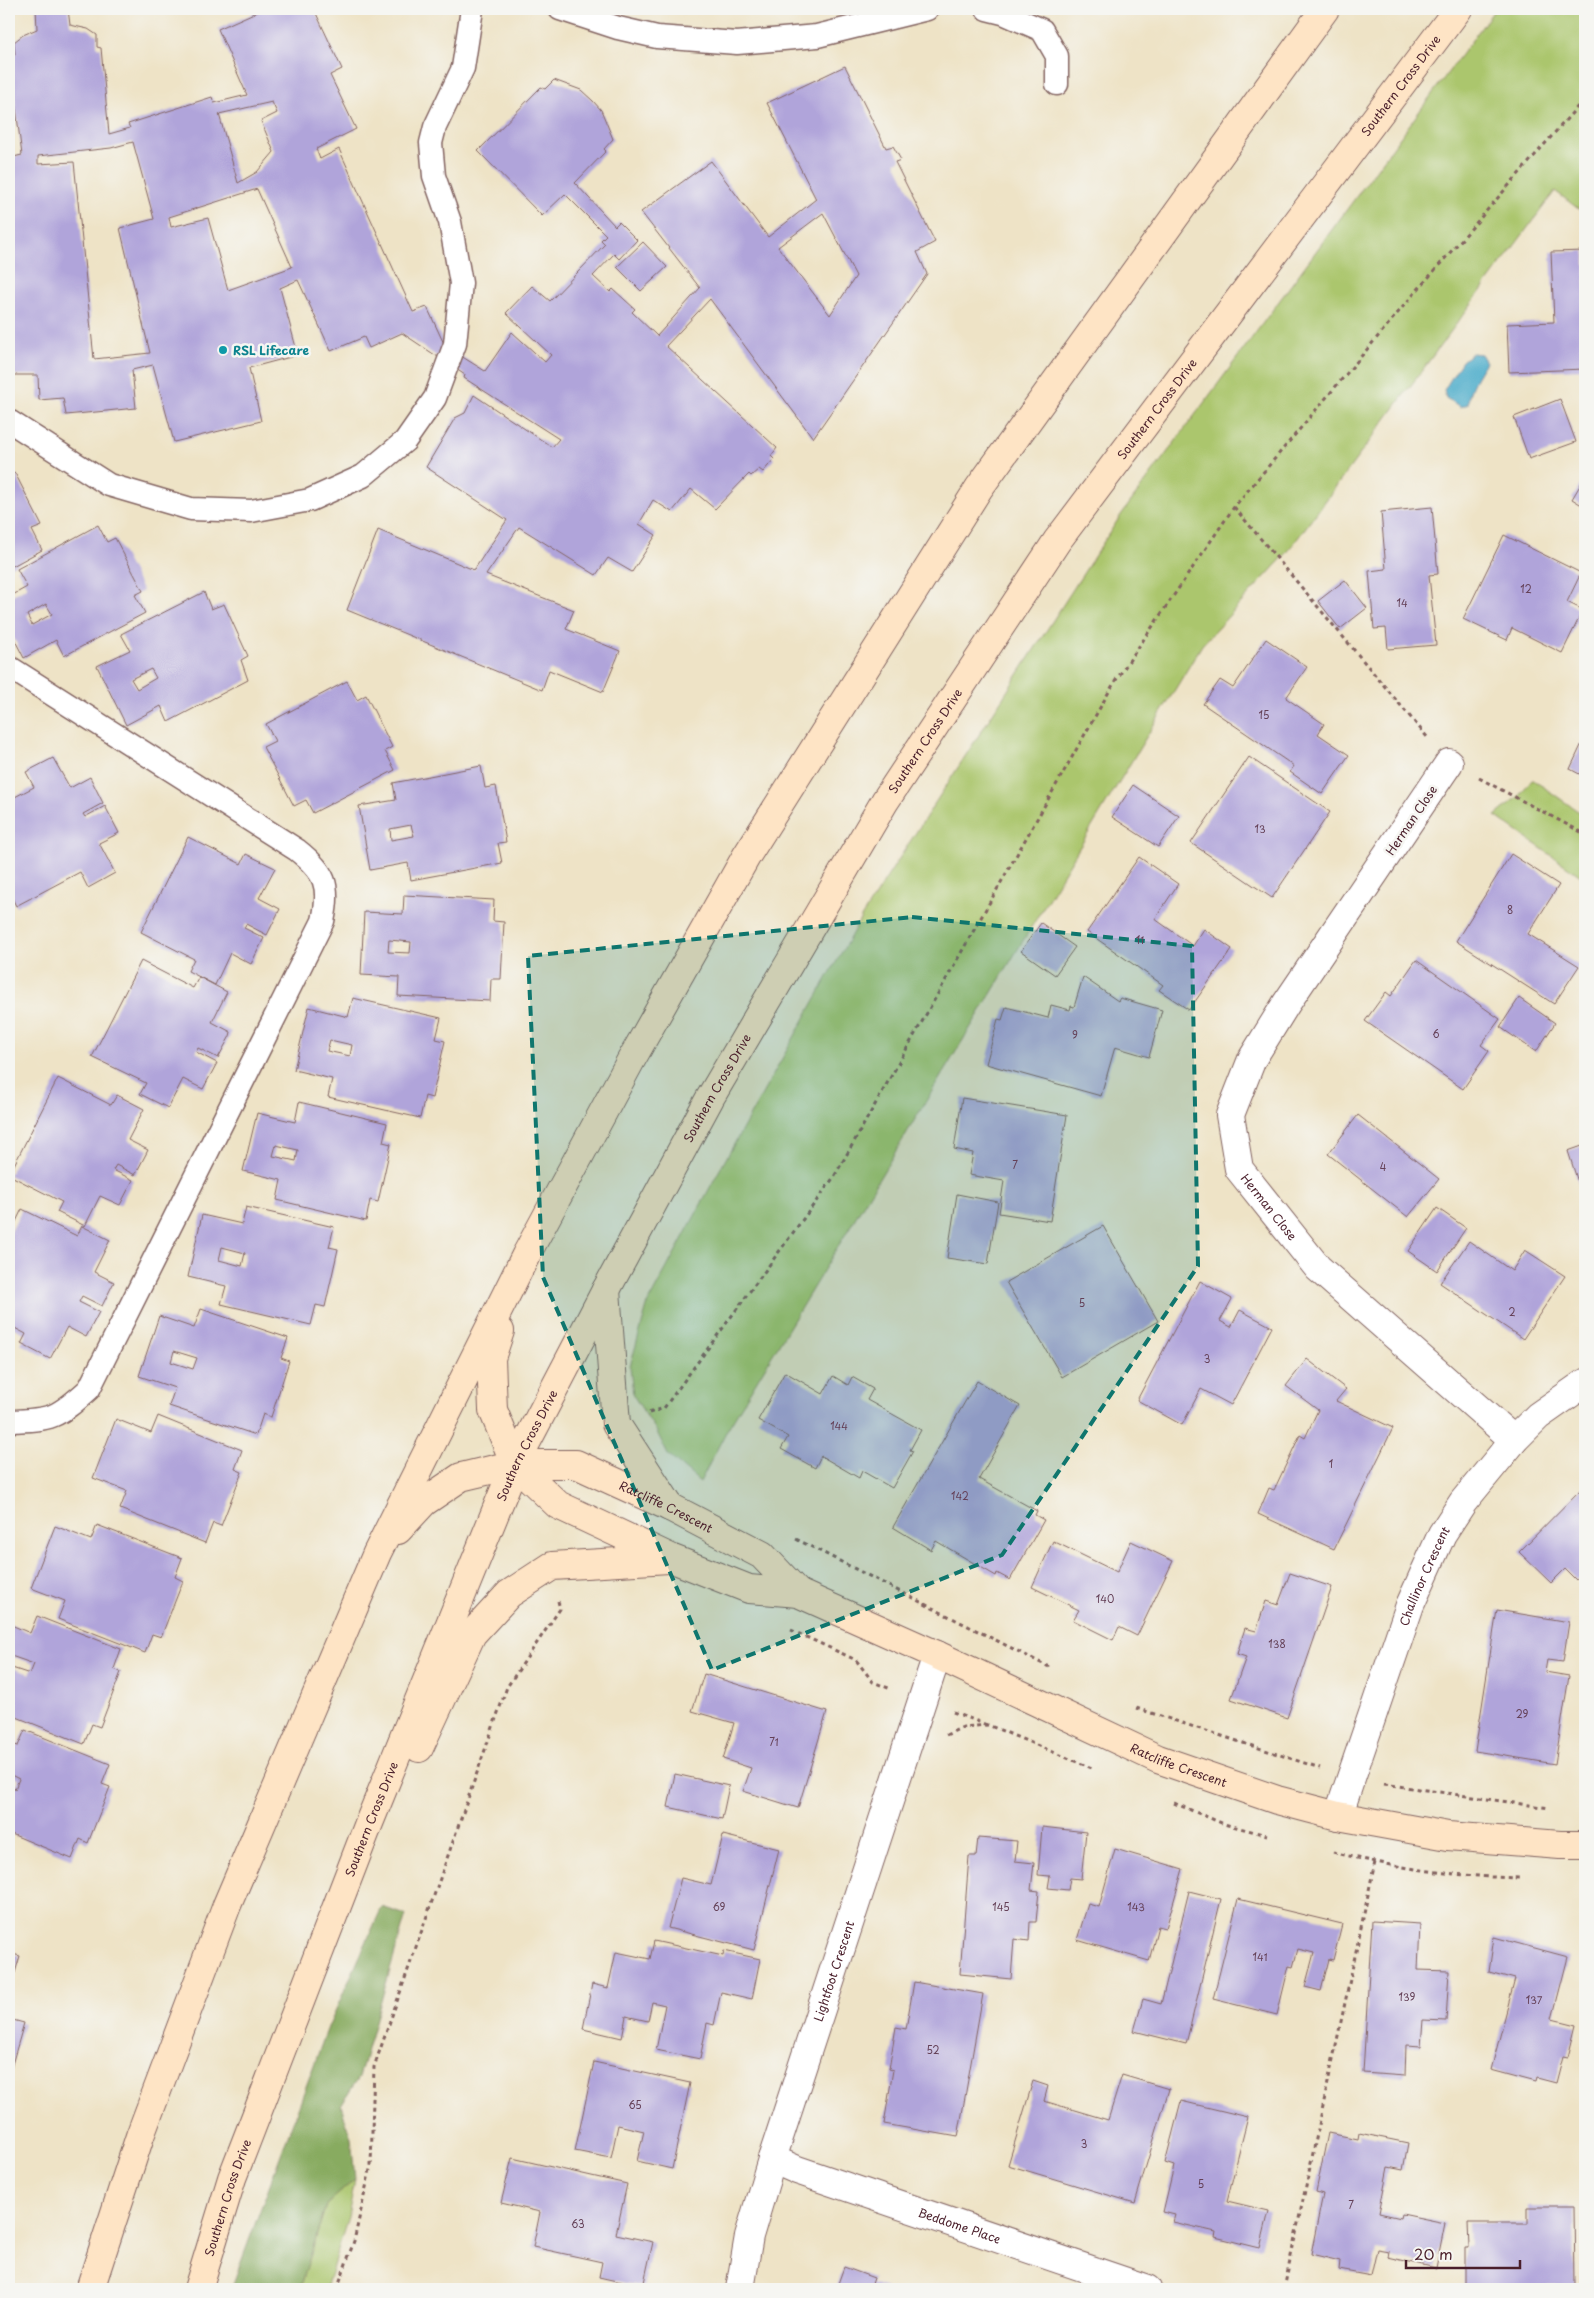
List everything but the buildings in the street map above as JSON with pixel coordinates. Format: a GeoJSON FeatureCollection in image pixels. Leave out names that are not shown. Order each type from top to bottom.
{"type":"FeatureCollection","features":[{"type":"Feature","properties":{"kind":"main road"},"geometry":{"type":"LineString","coordinates":[[90,2289],[140,2136],[227,1905],[376,1554],[526,1255],[630,1062],[748,855],[979,488],[1325,9]]}},
{"type":"Feature","properties":{"kind":"main road","name":"Southern Cross Drive"},"geometry":{"type":"LineString","coordinates":[[198,2289],[232,2178],[370,1823],[515,1464],[606,1290],[710,1098],[885,801],[1056,542],[1458,9]]}},
{"type":"Feature","properties":{"kind":"main road","name":"Ratcliffe Crescent"},"geometry":{"type":"LineString","coordinates":[[526,1255],[491,1358],[493,1410],[515,1464],[558,1505],[673,1559],[749,1589],[798,1593],[937,1654],[1158,1759],[1277,1800],[1338,1816],[1448,1836],[1560,1845],[1585,1845]]}},
{"type":"Feature","properties":{"kind":"main road"},"geometry":{"type":"LineString","coordinates":[[606,1290],[616,1424],[670,1507]]}},
{"type":"Feature","properties":{"kind":"main road","name":"Ratcliffe Crescent"},"geometry":{"type":"LineString","coordinates":[[376,1554],[424,1502],[461,1477],[515,1464],[576,1464],[670,1507],[762,1555],[798,1593]]}},
{"type":"Feature","properties":{"kind":"main road"},"geometry":{"type":"LineString","coordinates":[[370,1823],[419,1747],[472,1634],[509,1594],[552,1566],[673,1559]]}},
{"type":"Feature","properties":{"kind":"street","name":"Herman Close"},"geometry":{"type":"LineString","coordinates":[[1450,763],[1286,1004],[1252,1059],[1230,1114],[1239,1169],[1318,1268],[1514,1440]]}},
{"type":"Feature","properties":{"kind":"street","name":"Challinor Crescent"},"geometry":{"type":"LineString","coordinates":[[1338,1816],[1410,1605],[1442,1534],[1463,1502],[1514,1440],[1538,1416],[1585,1383]]}},
{"type":"Feature","properties":{"kind":"street","name":"Lightfoot Crescent"},"geometry":{"type":"LineString","coordinates":[[740,2289],[749,2236],[772,2159],[937,1654]]}},
{"type":"Feature","properties":{"kind":"street","name":"Beddome Place"},"geometry":{"type":"LineString","coordinates":[[772,2159],[797,2170],[1146,2289]]}},
{"type":"Feature","properties":{"kind":"lane"},"geometry":{"type":"LineString","coordinates":[[9,421],[108,485],[191,509],[251,511],[310,500],[363,476],[406,441],[435,398],[455,344],[461,283],[450,222],[434,176],[431,143],[435,127],[463,68],[472,9]]}},
{"type":"Feature","properties":{"kind":"lane"},"geometry":{"type":"LineString","coordinates":[[560,9],[618,28],[657,37],[737,43],[817,36],[927,9]]}},
{"type":"Feature","properties":{"kind":"lane"},"geometry":{"type":"LineString","coordinates":[[987,9],[1003,12],[1042,30],[1057,56],[1057,84]]}},
{"type":"Feature","properties":{"kind":"lane"},"geometry":{"type":"LineString","coordinates":[[9,667],[297,850],[314,864],[324,882],[328,901],[323,921],[89,1389],[64,1412],[41,1420],[9,1421]]}},
{"type":"Feature","properties":{"kind":"path"},"geometry":{"type":"LineString","coordinates":[[664,1408],[834,1177],[1114,683],[1234,507],[1407,302],[1585,98]]}},
{"type":"Feature","properties":{"kind":"path"},"geometry":{"type":"LineString","coordinates":[[1234,507],[1450,763],[1585,834]]}},
{"type":"Feature","properties":{"kind":"path"},"geometry":{"type":"LineString","coordinates":[[788,1535],[1053,1670]]}},
{"type":"Feature","properties":{"kind":"path"},"geometry":{"type":"LineString","coordinates":[[338,2289],[354,2241],[371,2164],[374,2067],[507,1687],[560,1610]]}},
{"type":"Feature","properties":{"kind":"path"},"geometry":{"type":"LineString","coordinates":[[1130,1706],[1304,1764]]}},
{"type":"Feature","properties":{"kind":"path"},"geometry":{"type":"LineString","coordinates":[[940,1742],[945,1736],[963,1727],[988,1725],[1096,1770]]}},
{"type":"Feature","properties":{"kind":"path"},"geometry":{"type":"LineString","coordinates":[[1398,1788],[1550,1808]]}},
{"type":"Feature","properties":{"kind":"path"},"geometry":{"type":"LineString","coordinates":[[1169,1801],[1224,1824],[1271,1836]]}},
{"type":"Feature","properties":{"kind":"path"},"geometry":{"type":"LineString","coordinates":[[1284,2289],[1383,1824]]}},
{"type":"Feature","properties":{"kind":"path"},"geometry":{"type":"LineString","coordinates":[[1328,1851],[1375,1863],[1473,1878],[1529,1879]]}},
{"type":"Feature","properties":{"kind":"highlighted area"},"geometry":{"type":"Polygon","coordinates":[[[912,917],[1192,946],[1198,1266],[1002,1555],[712,1670],[543,1277],[528,956],[912,917]]]}},
{"type":"Feature","properties":{"kind":"green space"},"geometry":{"type":"Polygon","coordinates":[[[1495,9],[1585,9],[1585,214],[1555,191],[1286,554],[1202,645],[727,1430],[700,1482],[668,1455],[657,1432],[633,1395],[630,1366],[648,1303],[714,1180],[862,916],[1121,515],[1495,9]]]}},
{"type":"Feature","properties":{"kind":"green space"},"geometry":{"type":"Polygon","coordinates":[[[1532,779],[1585,816],[1585,879],[1495,816],[1518,797],[1532,779]]]}},
{"type":"Feature","properties":{"kind":"green space"},"geometry":{"type":"Polygon","coordinates":[[[382,1907],[406,1915],[359,2077],[341,2105],[351,2138],[355,2179],[326,2205],[300,2289],[231,2289],[328,2027],[382,1907]]]}},
{"type":"Feature","properties":{"kind":"green space"},"geometry":{"type":"Polygon","coordinates":[[[355,2179],[348,2217],[326,2289],[300,2289],[326,2205],[355,2179]]]}},
{"type":"Feature","properties":{"kind":"water"},"geometry":{"type":"Polygon","coordinates":[[[1472,353],[1481,354],[1486,362],[1472,388],[1468,404],[1461,407],[1446,398],[1444,390],[1462,361],[1472,353]]]}},
{"type":"Feature","properties":{"kind":"place","name":"RSL Lifecare"},"geometry":{"type":"Point","coordinates":[223,350]}}]}
